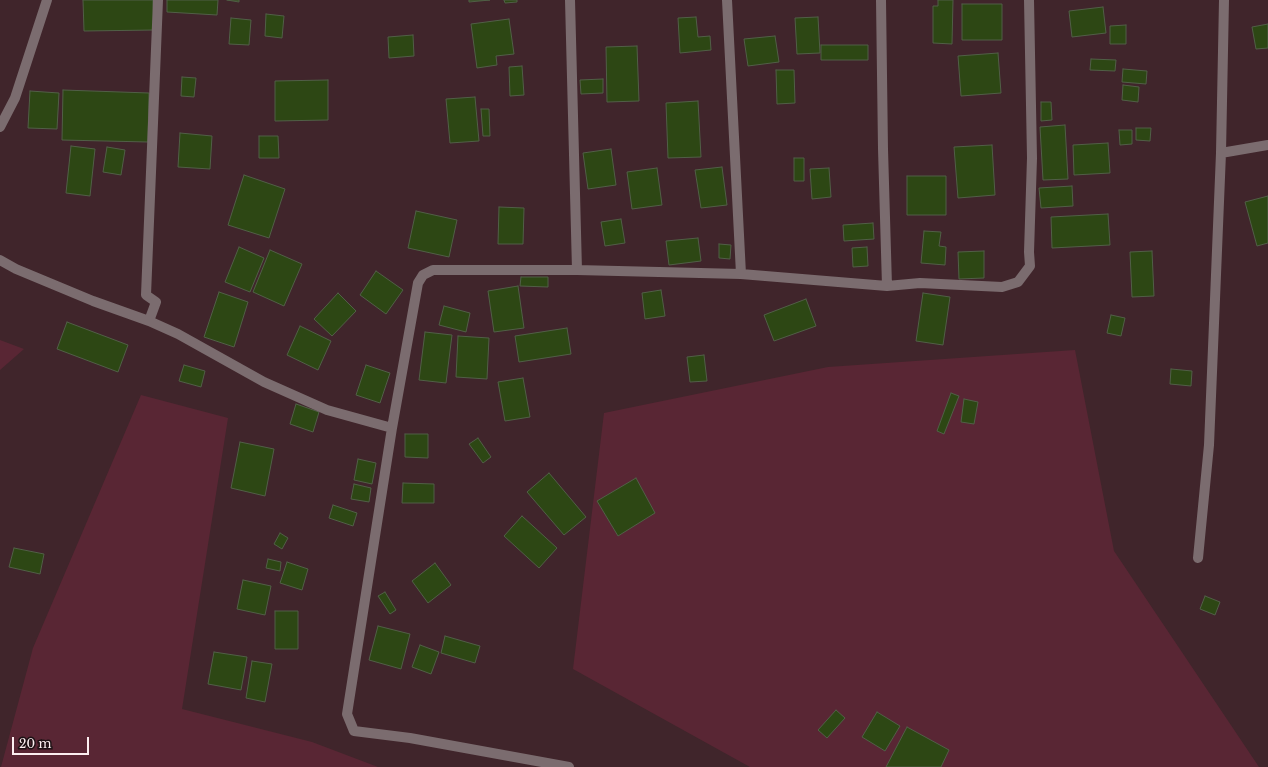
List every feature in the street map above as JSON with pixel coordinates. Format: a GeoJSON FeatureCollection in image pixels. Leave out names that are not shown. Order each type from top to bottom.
{"type":"FeatureCollection","features":[{"type":"Feature","properties":{"kind":"street"},"geometry":{"type":"LineString","coordinates":[[0,127],[15,98],[47,0]]}},
{"type":"Feature","properties":{"kind":"street"},"geometry":{"type":"LineString","coordinates":[[149,321],[156,302],[146,295],[158,0]]}},
{"type":"Feature","properties":{"kind":"street"},"geometry":{"type":"LineString","coordinates":[[570,0],[577,270]]}},
{"type":"Feature","properties":{"kind":"street"},"geometry":{"type":"LineString","coordinates":[[727,0],[740,274]]}},
{"type":"Feature","properties":{"kind":"street"},"geometry":{"type":"LineString","coordinates":[[881,0],[887,286]]}},
{"type":"Feature","properties":{"kind":"street"},"geometry":{"type":"LineString","coordinates":[[569,767],[410,738],[354,731],[346,714],[392,428],[418,283],[423,275],[433,270],[577,270],[740,274],[887,286],[920,283],[1002,287],[1018,282],[1030,266],[1029,252],[1032,158],[1029,0]]}},
{"type":"Feature","properties":{"kind":"street"},"geometry":{"type":"LineString","coordinates":[[1198,558],[1208,445],[1221,154],[1224,0]]}},
{"type":"Feature","properties":{"kind":"street"},"geometry":{"type":"LineString","coordinates":[[1221,154],[1268,145]]}},
{"type":"Feature","properties":{"kind":"street"},"geometry":{"type":"LineString","coordinates":[[0,260],[16,269],[149,321],[178,334],[264,382],[327,410],[392,428]]}},
{"type":"Feature","properties":{"kind":"shaded area"},"geometry":{"type":"Polygon","coordinates":[[[0,340],[24,349],[0,370],[0,340]]]}},
{"type":"Feature","properties":{"kind":"shaded area"},"geometry":{"type":"Polygon","coordinates":[[[1075,350],[1114,551],[1259,767],[750,767],[573,669],[604,413],[828,367],[1075,350]]]}},
{"type":"Feature","properties":{"kind":"shaded area"},"geometry":{"type":"Polygon","coordinates":[[[141,395],[228,418],[182,709],[312,742],[378,767],[1,767],[33,648],[141,395]]]}},
{"type":"Feature","properties":{"kind":"building"},"geometry":{"type":"Polygon","coordinates":[[[83,0],[153,0],[154,30],[84,31],[83,0]]]}},
{"type":"Feature","properties":{"kind":"building"},"geometry":{"type":"Polygon","coordinates":[[[167,0],[218,0],[217,15],[167,12],[167,0]]]}},
{"type":"Feature","properties":{"kind":"building"},"geometry":{"type":"Polygon","coordinates":[[[227,0],[239,0],[239,2],[227,0]]]}},
{"type":"Feature","properties":{"kind":"building"},"geometry":{"type":"Polygon","coordinates":[[[469,0],[490,0],[469,2],[469,0]]]}},
{"type":"Feature","properties":{"kind":"building"},"geometry":{"type":"Polygon","coordinates":[[[504,0],[517,0],[517,2],[505,3],[504,0]]]}},
{"type":"Feature","properties":{"kind":"building"},"geometry":{"type":"Polygon","coordinates":[[[938,0],[953,0],[952,44],[933,43],[933,6],[938,6],[938,0]]]}},
{"type":"Feature","properties":{"kind":"building"},"geometry":{"type":"Polygon","coordinates":[[[962,4],[1002,4],[1002,40],[962,40],[962,4]]]}},
{"type":"Feature","properties":{"kind":"building"},"geometry":{"type":"Polygon","coordinates":[[[1103,7],[1106,33],[1072,37],[1069,11],[1103,7]]]}},
{"type":"Feature","properties":{"kind":"building"},"geometry":{"type":"Polygon","coordinates":[[[266,14],[284,16],[282,38],[265,36],[266,14]]]}},
{"type":"Feature","properties":{"kind":"building"},"geometry":{"type":"Polygon","coordinates":[[[696,17],[698,37],[710,36],[711,50],[680,53],[678,18],[696,17]]]}},
{"type":"Feature","properties":{"kind":"building"},"geometry":{"type":"Polygon","coordinates":[[[818,17],[820,53],[797,54],[795,18],[818,17]]]}},
{"type":"Feature","properties":{"kind":"building"},"geometry":{"type":"Polygon","coordinates":[[[231,18],[251,20],[249,45],[229,44],[231,18]]]}},
{"type":"Feature","properties":{"kind":"building"},"geometry":{"type":"Polygon","coordinates":[[[509,19],[514,54],[496,56],[497,65],[477,68],[471,24],[509,19]]]}},
{"type":"Feature","properties":{"kind":"building"},"geometry":{"type":"Polygon","coordinates":[[[1268,24],[1268,48],[1256,49],[1252,27],[1268,24]]]}},
{"type":"Feature","properties":{"kind":"building"},"geometry":{"type":"Polygon","coordinates":[[[1126,25],[1126,44],[1110,44],[1110,26],[1126,25]]]}},
{"type":"Feature","properties":{"kind":"building"},"geometry":{"type":"Polygon","coordinates":[[[413,35],[414,56],[389,58],[388,37],[413,35]]]}},
{"type":"Feature","properties":{"kind":"building"},"geometry":{"type":"Polygon","coordinates":[[[775,36],[779,62],[748,66],[744,39],[775,36]]]}},
{"type":"Feature","properties":{"kind":"building"},"geometry":{"type":"Polygon","coordinates":[[[821,45],[868,45],[868,60],[821,60],[821,45]]]}},
{"type":"Feature","properties":{"kind":"building"},"geometry":{"type":"Polygon","coordinates":[[[637,46],[639,101],[607,102],[606,47],[637,46]]]}},
{"type":"Feature","properties":{"kind":"building"},"geometry":{"type":"Polygon","coordinates":[[[998,53],[1001,93],[961,96],[958,56],[998,53]]]}},
{"type":"Feature","properties":{"kind":"building"},"geometry":{"type":"Polygon","coordinates":[[[1091,59],[1116,60],[1115,71],[1090,70],[1091,59]]]}},
{"type":"Feature","properties":{"kind":"building"},"geometry":{"type":"Polygon","coordinates":[[[522,66],[524,95],[510,96],[509,67],[522,66]]]}},
{"type":"Feature","properties":{"kind":"building"},"geometry":{"type":"Polygon","coordinates":[[[1123,69],[1147,71],[1146,84],[1122,82],[1123,69]]]}},
{"type":"Feature","properties":{"kind":"building"},"geometry":{"type":"Polygon","coordinates":[[[776,70],[794,70],[795,103],[777,104],[776,70]]]}},
{"type":"Feature","properties":{"kind":"building"},"geometry":{"type":"Polygon","coordinates":[[[182,77],[196,78],[194,97],[181,96],[182,77]]]}},
{"type":"Feature","properties":{"kind":"building"},"geometry":{"type":"Polygon","coordinates":[[[603,79],[603,93],[581,94],[580,80],[603,79]]]}},
{"type":"Feature","properties":{"kind":"building"},"geometry":{"type":"Polygon","coordinates":[[[328,80],[328,120],[275,121],[275,81],[328,80]]]}},
{"type":"Feature","properties":{"kind":"building"},"geometry":{"type":"Polygon","coordinates":[[[1123,85],[1139,87],[1138,102],[1122,100],[1123,85]]]}},
{"type":"Feature","properties":{"kind":"building"},"geometry":{"type":"Polygon","coordinates":[[[63,90],[149,93],[148,142],[62,140],[63,90]]]}},
{"type":"Feature","properties":{"kind":"building"},"geometry":{"type":"Polygon","coordinates":[[[30,91],[59,93],[57,129],[28,128],[30,91]]]}},
{"type":"Feature","properties":{"kind":"building"},"geometry":{"type":"Polygon","coordinates":[[[475,97],[479,141],[450,143],[446,99],[475,97]]]}},
{"type":"Feature","properties":{"kind":"building"},"geometry":{"type":"Polygon","coordinates":[[[698,101],[701,157],[668,158],[666,103],[698,101]]]}},
{"type":"Feature","properties":{"kind":"building"},"geometry":{"type":"Polygon","coordinates":[[[1041,102],[1051,102],[1052,120],[1041,121],[1041,102]]]}},
{"type":"Feature","properties":{"kind":"building"},"geometry":{"type":"Polygon","coordinates":[[[481,109],[489,109],[490,136],[483,136],[481,109]]]}},
{"type":"Feature","properties":{"kind":"building"},"geometry":{"type":"Polygon","coordinates":[[[1065,125],[1068,179],[1043,180],[1040,127],[1065,125]]]}},
{"type":"Feature","properties":{"kind":"building"},"geometry":{"type":"Polygon","coordinates":[[[1136,128],[1151,128],[1150,141],[1136,140],[1136,128]]]}},
{"type":"Feature","properties":{"kind":"building"},"geometry":{"type":"Polygon","coordinates":[[[1119,130],[1132,130],[1132,144],[1120,145],[1119,130]]]}},
{"type":"Feature","properties":{"kind":"building"},"geometry":{"type":"Polygon","coordinates":[[[180,133],[212,136],[210,169],[178,167],[180,133]]]}},
{"type":"Feature","properties":{"kind":"building"},"geometry":{"type":"Polygon","coordinates":[[[259,136],[278,136],[279,158],[259,158],[259,136]]]}},
{"type":"Feature","properties":{"kind":"building"},"geometry":{"type":"Polygon","coordinates":[[[1108,143],[1110,173],[1074,175],[1073,145],[1108,143]]]}},
{"type":"Feature","properties":{"kind":"building"},"geometry":{"type":"Polygon","coordinates":[[[992,145],[995,195],[958,198],[954,147],[992,145]]]}},
{"type":"Feature","properties":{"kind":"building"},"geometry":{"type":"Polygon","coordinates":[[[71,146],[95,149],[90,196],[66,193],[71,146]]]}},
{"type":"Feature","properties":{"kind":"building"},"geometry":{"type":"Polygon","coordinates":[[[107,147],[125,150],[121,175],[103,172],[107,147]]]}},
{"type":"Feature","properties":{"kind":"building"},"geometry":{"type":"Polygon","coordinates":[[[611,149],[616,185],[588,189],[583,153],[611,149]]]}},
{"type":"Feature","properties":{"kind":"building"},"geometry":{"type":"Polygon","coordinates":[[[794,158],[804,158],[804,181],[794,181],[794,158]]]}},
{"type":"Feature","properties":{"kind":"building"},"geometry":{"type":"Polygon","coordinates":[[[722,167],[727,205],[701,208],[695,170],[722,167]]]}},
{"type":"Feature","properties":{"kind":"building"},"geometry":{"type":"Polygon","coordinates":[[[657,168],[662,205],[632,209],[627,172],[657,168]]]}},
{"type":"Feature","properties":{"kind":"building"},"geometry":{"type":"Polygon","coordinates":[[[829,168],[831,197],[812,199],[810,169],[829,168]]]}},
{"type":"Feature","properties":{"kind":"building"},"geometry":{"type":"Polygon","coordinates":[[[244,175],[285,189],[269,238],[228,225],[244,175]]]}},
{"type":"Feature","properties":{"kind":"building"},"geometry":{"type":"Polygon","coordinates":[[[907,176],[946,176],[946,215],[907,215],[907,176]]]}},
{"type":"Feature","properties":{"kind":"building"},"geometry":{"type":"Polygon","coordinates":[[[1072,186],[1073,206],[1041,208],[1039,188],[1072,186]]]}},
{"type":"Feature","properties":{"kind":"building"},"geometry":{"type":"Polygon","coordinates":[[[1268,196],[1268,243],[1257,246],[1245,202],[1268,196]]]}},
{"type":"Feature","properties":{"kind":"building"},"geometry":{"type":"Polygon","coordinates":[[[499,207],[524,208],[523,244],[498,244],[499,207]]]}},
{"type":"Feature","properties":{"kind":"building"},"geometry":{"type":"Polygon","coordinates":[[[416,211],[457,220],[449,257],[408,248],[416,211]]]}},
{"type":"Feature","properties":{"kind":"building"},"geometry":{"type":"Polygon","coordinates":[[[1108,214],[1110,245],[1052,248],[1051,217],[1108,214]]]}},
{"type":"Feature","properties":{"kind":"building"},"geometry":{"type":"Polygon","coordinates":[[[621,219],[625,243],[605,246],[601,222],[621,219]]]}},
{"type":"Feature","properties":{"kind":"building"},"geometry":{"type":"Polygon","coordinates":[[[873,223],[874,239],[844,241],[843,225],[873,223]]]}},
{"type":"Feature","properties":{"kind":"building"},"geometry":{"type":"Polygon","coordinates":[[[924,231],[941,232],[939,246],[946,247],[945,265],[921,263],[924,231]]]}},
{"type":"Feature","properties":{"kind":"building"},"geometry":{"type":"Polygon","coordinates":[[[698,238],[701,261],[669,265],[666,241],[698,238]]]}},
{"type":"Feature","properties":{"kind":"building"},"geometry":{"type":"Polygon","coordinates":[[[719,244],[731,245],[730,259],[719,258],[719,244]]]}},
{"type":"Feature","properties":{"kind":"building"},"geometry":{"type":"Polygon","coordinates":[[[239,247],[264,258],[250,292],[225,282],[239,247]]]}},
{"type":"Feature","properties":{"kind":"building"},"geometry":{"type":"Polygon","coordinates":[[[867,247],[868,266],[853,267],[852,248],[867,247]]]}},
{"type":"Feature","properties":{"kind":"building"},"geometry":{"type":"Polygon","coordinates":[[[270,250],[302,264],[284,306],[253,292],[270,250]]]}},
{"type":"Feature","properties":{"kind":"building"},"geometry":{"type":"Polygon","coordinates":[[[984,251],[984,278],[959,279],[958,252],[984,251]]]}},
{"type":"Feature","properties":{"kind":"building"},"geometry":{"type":"Polygon","coordinates":[[[1152,251],[1154,296],[1132,297],[1130,252],[1152,251]]]}},
{"type":"Feature","properties":{"kind":"building"},"geometry":{"type":"Polygon","coordinates":[[[376,271],[403,290],[386,314],[360,295],[376,271]]]}},
{"type":"Feature","properties":{"kind":"building"},"geometry":{"type":"Polygon","coordinates":[[[521,277],[548,277],[548,287],[520,286],[521,277]]]}},
{"type":"Feature","properties":{"kind":"building"},"geometry":{"type":"Polygon","coordinates":[[[518,286],[524,328],[494,332],[488,291],[518,286]]]}},
{"type":"Feature","properties":{"kind":"building"},"geometry":{"type":"Polygon","coordinates":[[[661,290],[665,316],[645,319],[642,293],[661,290]]]}},
{"type":"Feature","properties":{"kind":"building"},"geometry":{"type":"Polygon","coordinates":[[[219,292],[248,302],[234,347],[204,337],[219,292]]]}},
{"type":"Feature","properties":{"kind":"building"},"geometry":{"type":"Polygon","coordinates":[[[338,293],[356,311],[332,336],[314,319],[338,293]]]}},
{"type":"Feature","properties":{"kind":"building"},"geometry":{"type":"Polygon","coordinates":[[[923,293],[950,297],[943,345],[916,341],[923,293]]]}},
{"type":"Feature","properties":{"kind":"building"},"geometry":{"type":"Polygon","coordinates":[[[806,299],[816,326],[774,341],[764,315],[806,299]]]}},
{"type":"Feature","properties":{"kind":"building"},"geometry":{"type":"Polygon","coordinates":[[[444,306],[470,313],[466,332],[439,325],[444,306]]]}},
{"type":"Feature","properties":{"kind":"building"},"geometry":{"type":"Polygon","coordinates":[[[1111,315],[1125,318],[1121,336],[1107,333],[1111,315]]]}},
{"type":"Feature","properties":{"kind":"building"},"geometry":{"type":"Polygon","coordinates":[[[67,322],[128,345],[118,372],[57,349],[67,322]]]}},
{"type":"Feature","properties":{"kind":"building"},"geometry":{"type":"Polygon","coordinates":[[[300,326],[331,341],[318,370],[287,355],[300,326]]]}},
{"type":"Feature","properties":{"kind":"building"},"geometry":{"type":"Polygon","coordinates":[[[567,328],[571,354],[519,362],[515,336],[567,328]]]}},
{"type":"Feature","properties":{"kind":"building"},"geometry":{"type":"Polygon","coordinates":[[[425,332],[452,335],[446,383],[419,380],[425,332]]]}},
{"type":"Feature","properties":{"kind":"building"},"geometry":{"type":"Polygon","coordinates":[[[458,336],[489,338],[487,379],[456,377],[458,336]]]}},
{"type":"Feature","properties":{"kind":"building"},"geometry":{"type":"Polygon","coordinates":[[[704,355],[707,381],[690,382],[687,357],[704,355]]]}},
{"type":"Feature","properties":{"kind":"building"},"geometry":{"type":"Polygon","coordinates":[[[184,365],[205,371],[201,387],[179,381],[184,365]]]}},
{"type":"Feature","properties":{"kind":"building"},"geometry":{"type":"Polygon","coordinates":[[[366,365],[390,373],[380,403],[356,395],[366,365]]]}},
{"type":"Feature","properties":{"kind":"building"},"geometry":{"type":"Polygon","coordinates":[[[1171,369],[1192,371],[1191,386],[1170,384],[1171,369]]]}},
{"type":"Feature","properties":{"kind":"building"},"geometry":{"type":"Polygon","coordinates":[[[523,378],[530,417],[505,421],[498,382],[523,378]]]}},
{"type":"Feature","properties":{"kind":"building"},"geometry":{"type":"Polygon","coordinates":[[[951,393],[959,396],[944,434],[937,431],[951,393]]]}},
{"type":"Feature","properties":{"kind":"building"},"geometry":{"type":"Polygon","coordinates":[[[964,399],[978,402],[974,424],[961,422],[964,399]]]}},
{"type":"Feature","properties":{"kind":"building"},"geometry":{"type":"Polygon","coordinates":[[[296,404],[319,412],[313,432],[290,424],[296,404]]]}},
{"type":"Feature","properties":{"kind":"building"},"geometry":{"type":"Polygon","coordinates":[[[405,434],[428,434],[428,458],[405,457],[405,434]]]}},
{"type":"Feature","properties":{"kind":"building"},"geometry":{"type":"Polygon","coordinates":[[[478,438],[491,457],[483,463],[469,444],[478,438]]]}},
{"type":"Feature","properties":{"kind":"building"},"geometry":{"type":"Polygon","coordinates":[[[240,442],[274,449],[265,496],[231,488],[240,442]]]}},
{"type":"Feature","properties":{"kind":"building"},"geometry":{"type":"Polygon","coordinates":[[[358,459],[376,463],[372,484],[354,480],[358,459]]]}},
{"type":"Feature","properties":{"kind":"building"},"geometry":{"type":"Polygon","coordinates":[[[549,473],[586,517],[564,535],[527,492],[549,473]]]}},
{"type":"Feature","properties":{"kind":"building"},"geometry":{"type":"Polygon","coordinates":[[[636,478],[655,513],[618,536],[597,501],[636,478]]]}},
{"type":"Feature","properties":{"kind":"building"},"geometry":{"type":"Polygon","coordinates":[[[403,483],[434,484],[434,503],[402,503],[403,483]]]}},
{"type":"Feature","properties":{"kind":"building"},"geometry":{"type":"Polygon","coordinates":[[[354,484],[371,488],[369,502],[351,499],[354,484]]]}},
{"type":"Feature","properties":{"kind":"building"},"geometry":{"type":"Polygon","coordinates":[[[333,505],[357,513],[353,526],[329,518],[333,505]]]}},
{"type":"Feature","properties":{"kind":"building"},"geometry":{"type":"Polygon","coordinates":[[[522,516],[557,548],[539,568],[504,536],[522,516]]]}},
{"type":"Feature","properties":{"kind":"building"},"geometry":{"type":"Polygon","coordinates":[[[280,533],[288,538],[282,549],[274,544],[280,533]]]}},
{"type":"Feature","properties":{"kind":"building"},"geometry":{"type":"Polygon","coordinates":[[[14,548],[44,554],[40,574],[9,567],[14,548]]]}},
{"type":"Feature","properties":{"kind":"building"},"geometry":{"type":"Polygon","coordinates":[[[268,559],[281,562],[280,571],[266,568],[268,559]]]}},
{"type":"Feature","properties":{"kind":"building"},"geometry":{"type":"Polygon","coordinates":[[[287,562],[308,569],[302,590],[280,583],[287,562]]]}},
{"type":"Feature","properties":{"kind":"building"},"geometry":{"type":"Polygon","coordinates":[[[435,563],[451,585],[428,603],[412,581],[435,563]]]}},
{"type":"Feature","properties":{"kind":"building"},"geometry":{"type":"Polygon","coordinates":[[[243,580],[271,586],[265,615],[237,609],[243,580]]]}},
{"type":"Feature","properties":{"kind":"building"},"geometry":{"type":"Polygon","coordinates":[[[385,592],[396,610],[390,614],[378,596],[385,592]]]}},
{"type":"Feature","properties":{"kind":"building"},"geometry":{"type":"Polygon","coordinates":[[[1205,596],[1220,602],[1215,615],[1200,609],[1205,596]]]}},
{"type":"Feature","properties":{"kind":"building"},"geometry":{"type":"Polygon","coordinates":[[[275,611],[298,611],[298,649],[275,649],[275,611]]]}},
{"type":"Feature","properties":{"kind":"building"},"geometry":{"type":"Polygon","coordinates":[[[378,626],[410,634],[401,669],[369,660],[378,626]]]}},
{"type":"Feature","properties":{"kind":"building"},"geometry":{"type":"Polygon","coordinates":[[[445,636],[480,646],[475,663],[441,653],[445,636]]]}},
{"type":"Feature","properties":{"kind":"building"},"geometry":{"type":"Polygon","coordinates":[[[420,645],[439,652],[431,674],[412,667],[420,645]]]}},
{"type":"Feature","properties":{"kind":"building"},"geometry":{"type":"Polygon","coordinates":[[[214,652],[247,657],[241,690],[208,684],[214,652]]]}},
{"type":"Feature","properties":{"kind":"building"},"geometry":{"type":"Polygon","coordinates":[[[252,661],[272,664],[265,702],[246,698],[252,661]]]}},
{"type":"Feature","properties":{"kind":"building"},"geometry":{"type":"Polygon","coordinates":[[[836,710],[845,718],[827,738],[818,730],[836,710]]]}},
{"type":"Feature","properties":{"kind":"building"},"geometry":{"type":"Polygon","coordinates":[[[877,712],[900,726],[885,751],[862,737],[877,712]]]}},
{"type":"Feature","properties":{"kind":"building"},"geometry":{"type":"Polygon","coordinates":[[[907,727],[949,750],[941,767],[886,767],[907,727]]]}}]}
